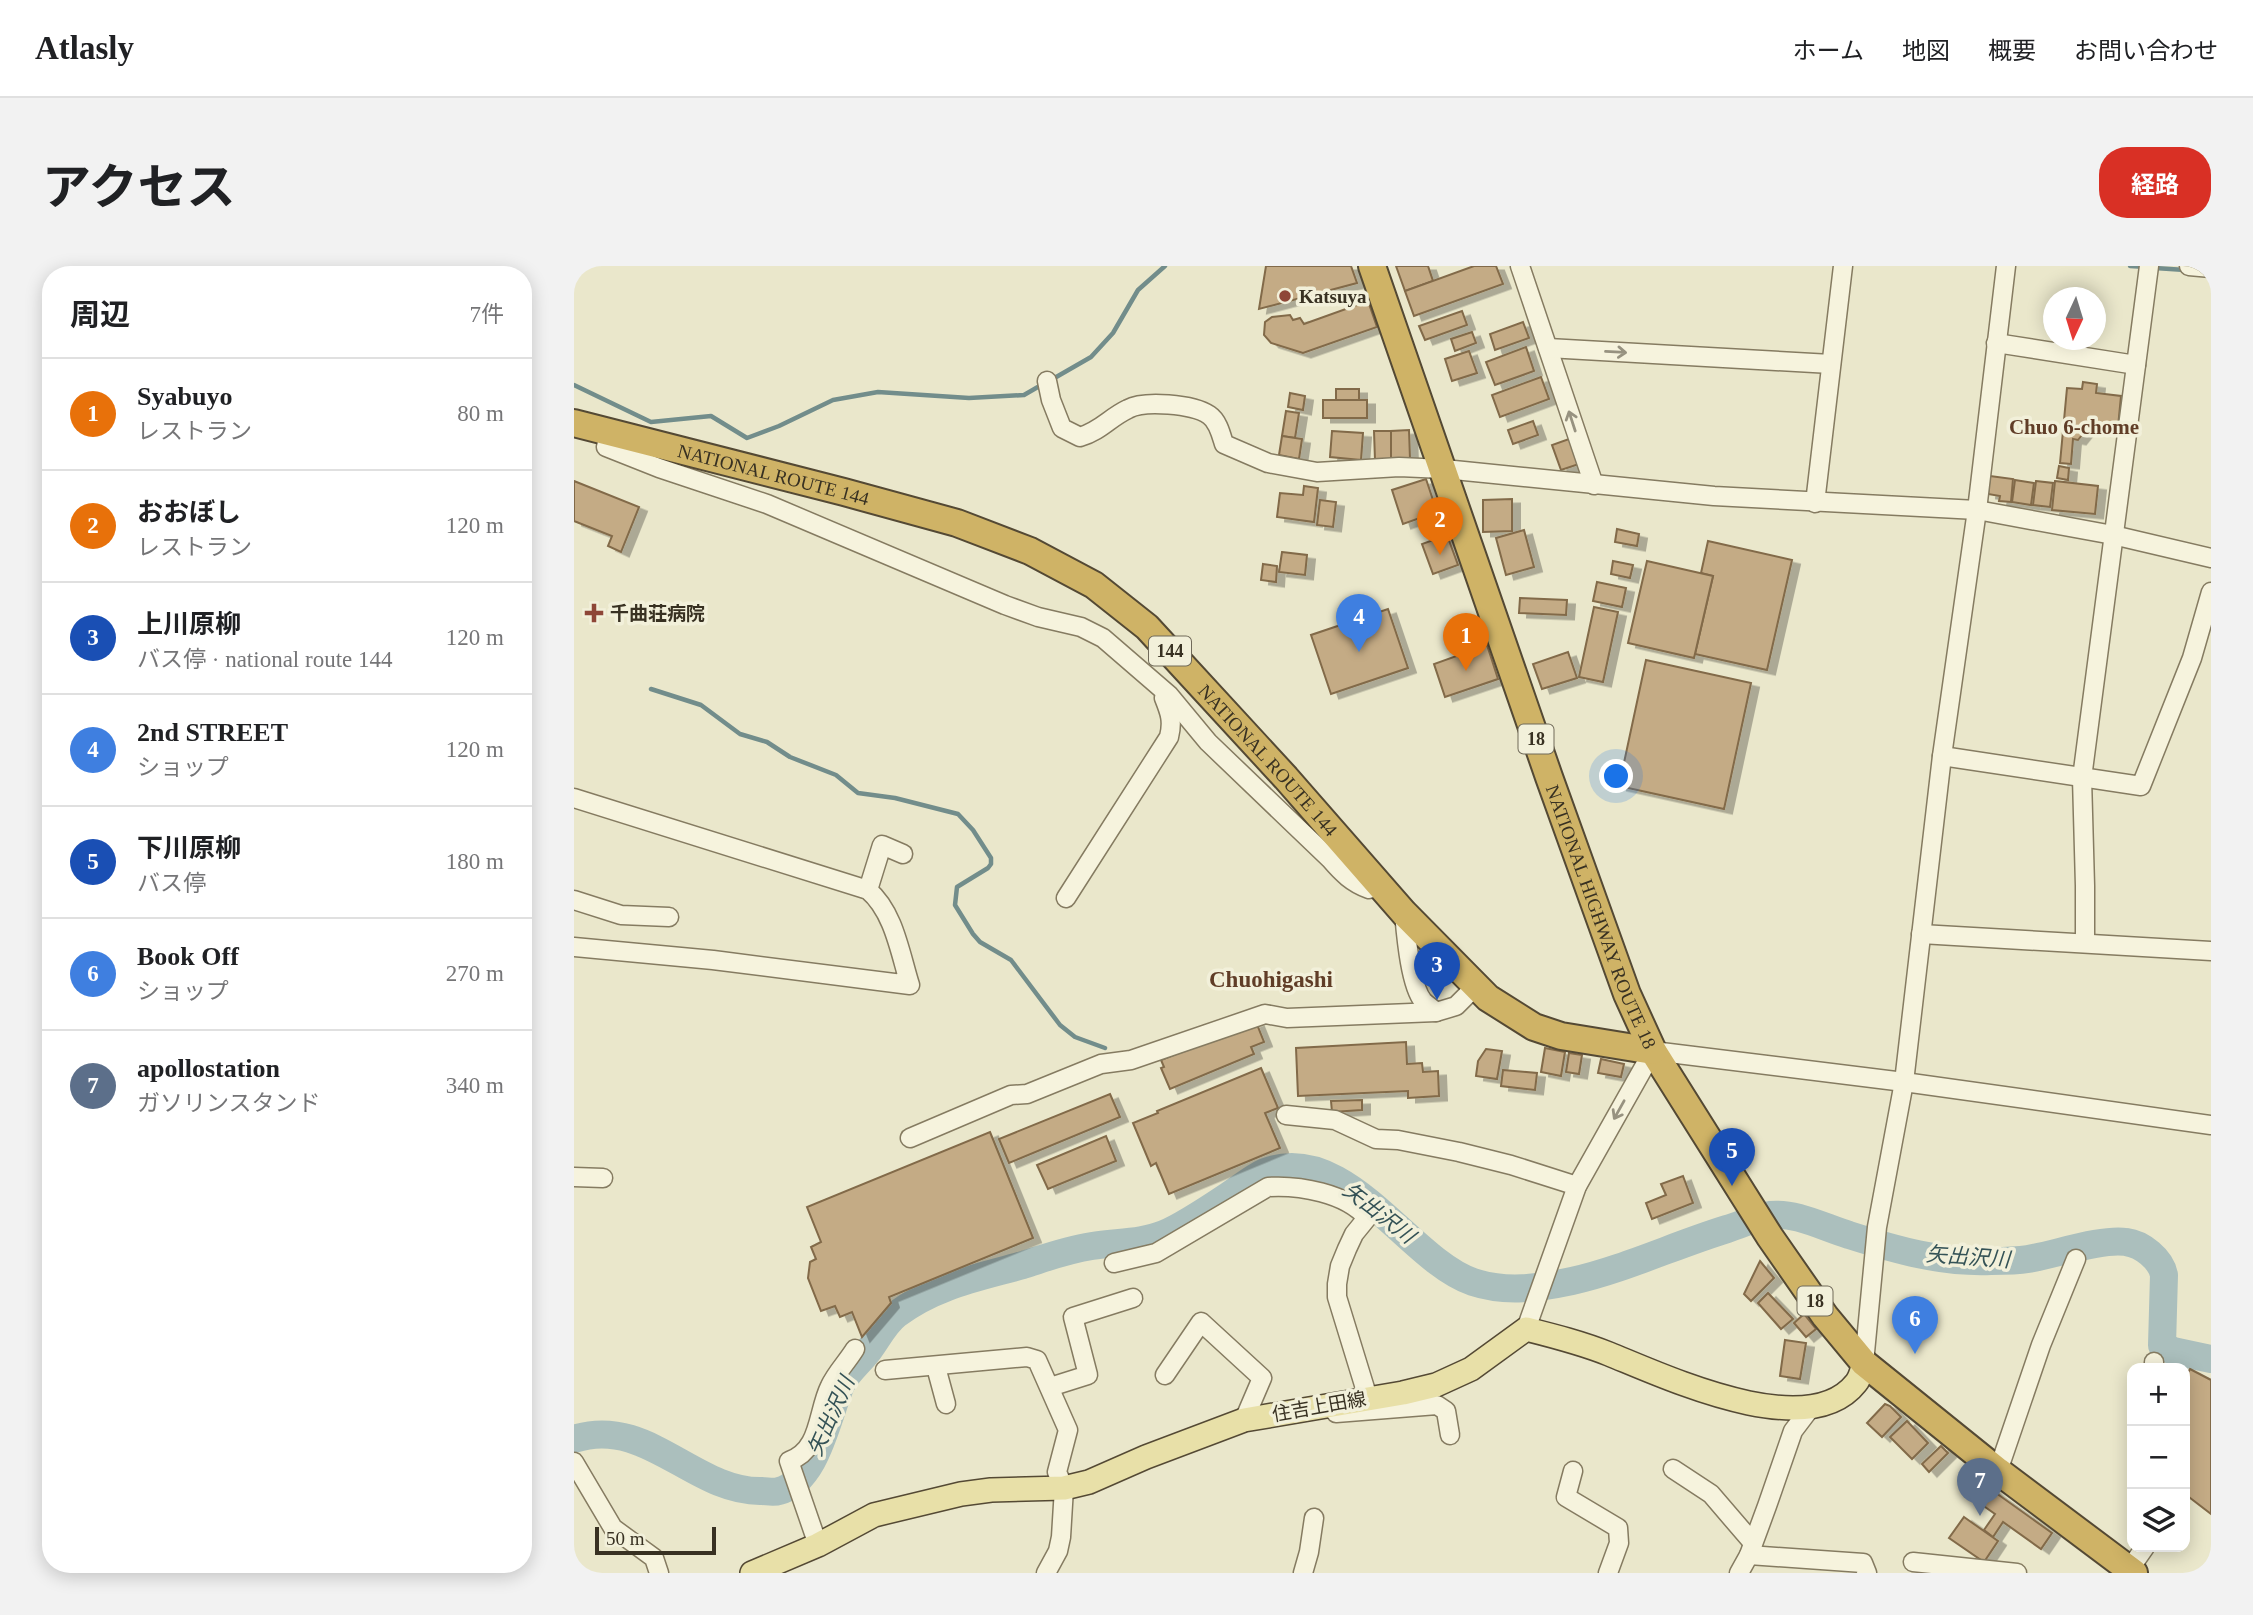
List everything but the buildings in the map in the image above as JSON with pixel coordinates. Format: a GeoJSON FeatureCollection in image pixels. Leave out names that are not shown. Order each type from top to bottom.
{"type":"FeatureCollection","features":[{"type":"Feature","properties":{"kind":"highway","name":"NATIONAL HIGHWAY ROUTE 18"},"geometry":{"type":"LineString","coordinates":[[1372,266],[1627,994],[1653,1051],[1741,1192],[1825,1316],[1864,1363]]}},
{"type":"Feature","properties":{"kind":"highway","name":"NATIONAL ROUTE 144"},"geometry":{"type":"LineString","coordinates":[[574,423],[957,523],[1030,551],[1094,585],[1147,626],[1286,778],[1378,885],[1475,987],[1509,1013],[1534,1027],[1561,1036],[1653,1051]]}},
{"type":"Feature","properties":{"kind":"highway","name":"18"},"geometry":{"type":"LineString","coordinates":[[1864,1363],[1998,1471],[2131,1572]]}},
{"type":"Feature","properties":{"kind":"main road"},"geometry":{"type":"LineString","coordinates":[[1526,1329],[1577,1343],[1731,1400],[1776,1407],[1812,1406],[1840,1398],[1857,1382],[1864,1363]]}},
{"type":"Feature","properties":{"kind":"main road","name":"住吉上田線"},"geometry":{"type":"LineString","coordinates":[[752,1573],[818,1545],[874,1515],[961,1494],[991,1490],[1063,1488],[1089,1482],[1244,1420],[1436,1385],[1471,1369],[1526,1329]]}},
{"type":"Feature","properties":{"kind":"street"},"geometry":{"type":"LineString","coordinates":[[1520,266],[1594,485]]}},
{"type":"Feature","properties":{"kind":"street"},"geometry":{"type":"LineString","coordinates":[[1815,503],[1843,266]]}},
{"type":"Feature","properties":{"kind":"street"},"geometry":{"type":"LineString","coordinates":[[1864,1363],[1877,1227],[1903,1082],[1942,756],[1977,510],[2006,266]]}},
{"type":"Feature","properties":{"kind":"street"},"geometry":{"type":"LineString","coordinates":[[2085,943],[2082,778],[2149,266]]}},
{"type":"Feature","properties":{"kind":"street"},"geometry":{"type":"LineString","coordinates":[[2189,266],[2211,268]]}},
{"type":"Feature","properties":{"kind":"street"},"geometry":{"type":"LineString","coordinates":[[1996,343],[2136,365]]}},
{"type":"Feature","properties":{"kind":"street"},"geometry":{"type":"LineString","coordinates":[[1548,348],[1831,364]]}},
{"type":"Feature","properties":{"kind":"street"},"geometry":{"type":"LineString","coordinates":[[1047,381],[1062,428],[1080,437],[1096,432],[1128,408],[1148,403],[1167,404],[1209,415],[1218,426],[1224,444],[1268,463],[1317,472],[1399,467],[1815,503],[1977,510],[2113,535],[2211,558]]}},
{"type":"Feature","properties":{"kind":"street"},"geometry":{"type":"LineString","coordinates":[[609,432],[606,447],[659,468],[767,504],[1005,605],[1038,617],[1081,627],[1103,638],[1169,695],[1208,742],[1343,874],[1356,884],[1370,889],[1378,885]]}},
{"type":"Feature","properties":{"kind":"street"},"geometry":{"type":"LineString","coordinates":[[1942,756],[2141,786],[2192,658],[2211,592]]}},
{"type":"Feature","properties":{"kind":"street"},"geometry":{"type":"LineString","coordinates":[[1066,898],[1169,737],[1171,715],[1160,688]]}},
{"type":"Feature","properties":{"kind":"street"},"geometry":{"type":"LineString","coordinates":[[574,798],[868,890],[887,912],[910,985],[713,960],[574,947]]}},
{"type":"Feature","properties":{"kind":"street"},"geometry":{"type":"LineString","coordinates":[[868,890],[882,845],[903,854]]}},
{"type":"Feature","properties":{"kind":"street"},"geometry":{"type":"LineString","coordinates":[[574,900],[621,915],[669,917]]}},
{"type":"Feature","properties":{"kind":"street"},"geometry":{"type":"LineString","coordinates":[[1404,913],[1407,943],[1418,992],[1424,1002],[1436,1012]]}},
{"type":"Feature","properties":{"kind":"street"},"geometry":{"type":"LineString","coordinates":[[1921,934],[2211,951]]}},
{"type":"Feature","properties":{"kind":"street"},"geometry":{"type":"LineString","coordinates":[[910,1138],[1012,1095],[1027,1094],[1101,1064],[1131,1060],[1265,1014],[1287,1018],[1436,1012],[1456,1006],[1475,987]]}},
{"type":"Feature","properties":{"kind":"street"},"geometry":{"type":"LineString","coordinates":[[1526,1329],[1550,1268],[1577,1186],[1653,1051],[1903,1082],[2211,1125]]}},
{"type":"Feature","properties":{"kind":"street"},"geometry":{"type":"LineString","coordinates":[[1286,1115],[1335,1120],[1376,1139],[1398,1140],[1459,1152],[1577,1186]]}},
{"type":"Feature","properties":{"kind":"street"},"geometry":{"type":"LineString","coordinates":[[574,1177],[603,1178]]}},
{"type":"Feature","properties":{"kind":"street"},"geometry":{"type":"LineString","coordinates":[[1114,1263],[1156,1253],[1268,1187],[1281,1186],[1346,1200],[1367,1218],[1354,1234],[1340,1266],[1337,1297],[1376,1397],[1386,1402],[1419,1406]]}},
{"type":"Feature","properties":{"kind":"street"},"geometry":{"type":"LineString","coordinates":[[1998,1471],[2041,1345],[2076,1259]]}},
{"type":"Feature","properties":{"kind":"street"},"geometry":{"type":"LineString","coordinates":[[1051,1387],[1088,1375],[1073,1317],[1133,1298]]}},
{"type":"Feature","properties":{"kind":"street"},"geometry":{"type":"LineString","coordinates":[[1164,1375],[1201,1322],[1262,1378],[1244,1420]]}},
{"type":"Feature","properties":{"kind":"street"},"geometry":{"type":"LineString","coordinates":[[818,1545],[789,1461],[801,1457],[814,1436],[830,1385],[855,1349]]}},
{"type":"Feature","properties":{"kind":"street"},"geometry":{"type":"LineString","coordinates":[[885,1370],[1027,1357],[1037,1360],[1068,1430],[1057,1472],[1063,1488],[1061,1537],[1058,1551],[1046,1573]]}},
{"type":"Feature","properties":{"kind":"street"},"geometry":{"type":"LineString","coordinates":[[936,1367],[946,1404]]}},
{"type":"Feature","properties":{"kind":"street"},"geometry":{"type":"LineString","coordinates":[[1323,1406],[1325,1411],[1335,1413],[1430,1405],[1443,1407],[1450,1435]]}},
{"type":"Feature","properties":{"kind":"street"},"geometry":{"type":"LineString","coordinates":[[1740,1573],[1793,1431],[1812,1406]]}},
{"type":"Feature","properties":{"kind":"street"},"geometry":{"type":"LineString","coordinates":[[574,1462],[613,1528],[654,1558],[659,1573]]}},
{"type":"Feature","properties":{"kind":"street"},"geometry":{"type":"LineString","coordinates":[[1674,1469],[1711,1494],[1751,1549],[1863,1563],[1867,1573]]}},
{"type":"Feature","properties":{"kind":"street"},"geometry":{"type":"LineString","coordinates":[[1573,1471],[1566,1497],[1618,1528],[1619,1543],[1608,1573]]}},
{"type":"Feature","properties":{"kind":"street"},"geometry":{"type":"LineString","coordinates":[[1303,1573],[1314,1518]]}},
{"type":"Feature","properties":{"kind":"street"},"geometry":{"type":"LineString","coordinates":[[2131,1572],[2142,1552]]}},
{"type":"Feature","properties":{"kind":"street"},"geometry":{"type":"LineString","coordinates":[[1913,1562],[2017,1573]]}},
{"type":"Feature","properties":{"kind":"waterway"},"geometry":{"type":"LineString","coordinates":[[1051,380],[1091,357],[1113,333],[1138,290],[1165,266]]}},
{"type":"Feature","properties":{"kind":"waterway"},"geometry":{"type":"LineString","coordinates":[[2130,266],[2146,267]]}},
{"type":"Feature","properties":{"kind":"waterway"},"geometry":{"type":"LineString","coordinates":[[2155,268],[2185,270]]}},
{"type":"Feature","properties":{"kind":"waterway"},"geometry":{"type":"LineString","coordinates":[[574,385],[651,422],[711,416],[747,438],[833,400],[878,392],[969,398],[1024,395],[1043,384]]}},
{"type":"Feature","properties":{"kind":"waterway"},"geometry":{"type":"LineString","coordinates":[[651,689],[701,705],[740,734],[767,742],[790,757],[836,775],[858,793],[895,798],[958,814],[973,830],[991,858],[988,868],[957,887],[955,905],[973,934],[980,942],[1011,960],[1060,1025],[1075,1037],[1105,1048]]}},
{"type":"Feature","properties":{"kind":"waterway","name":"矢出沢川"},"geometry":{"type":"LineString","coordinates":[[574,1439],[600,1434],[624,1437],[647,1445],[714,1480],[737,1488],[779,1491],[792,1485],[812,1462],[841,1385],[847,1376],[889,1322],[912,1304],[942,1289],[1065,1252],[1164,1234],[1181,1226],[1261,1174],[1295,1167],[1323,1173],[1349,1187],[1449,1270],[1473,1282],[1498,1287],[1535,1287],[1592,1276],[1770,1215],[1800,1218],[1884,1246],[1955,1260],[2019,1260],[2091,1245],[2126,1242],[2150,1253],[2162,1269],[2162,1345],[2173,1351],[2211,1359]]}},
{"type":"Feature","properties":{"kind":"place","name":"Katsuya"},"geometry":{"type":"Point","coordinates":[1285,296]}},
{"type":"Feature","properties":{"kind":"place","name":"おおぼし"},"geometry":{"type":"Point","coordinates":[1440,555]}},
{"type":"Feature","properties":{"kind":"place","name":"千曲荘病院"},"geometry":{"type":"Point","coordinates":[594,613]}},
{"type":"Feature","properties":{"kind":"place","name":"2nd STREET"},"geometry":{"type":"Point","coordinates":[1359,652]}},
{"type":"Feature","properties":{"kind":"place","name":"Syabuyo"},"geometry":{"type":"Point","coordinates":[1466,671]}},
{"type":"Feature","properties":{"kind":"place","name":"上川原柳"},"geometry":{"type":"Point","coordinates":[1437,1000]}},
{"type":"Feature","properties":{"kind":"place","name":"下川原柳"},"geometry":{"type":"Point","coordinates":[1732,1186]}},
{"type":"Feature","properties":{"kind":"place","name":"Book Off"},"geometry":{"type":"Point","coordinates":[1915,1354]}},
{"type":"Feature","properties":{"kind":"place","name":"apollostation"},"geometry":{"type":"Point","coordinates":[1980,1516]}},
{"type":"Feature","properties":{"kind":"district","name":"Chuo 6-chome"},"geometry":{"type":"Point","coordinates":[2074,427]}},
{"type":"Feature","properties":{"kind":"district","name":"Chuohigashi"},"geometry":{"type":"Point","coordinates":[1271,979]}}]}
